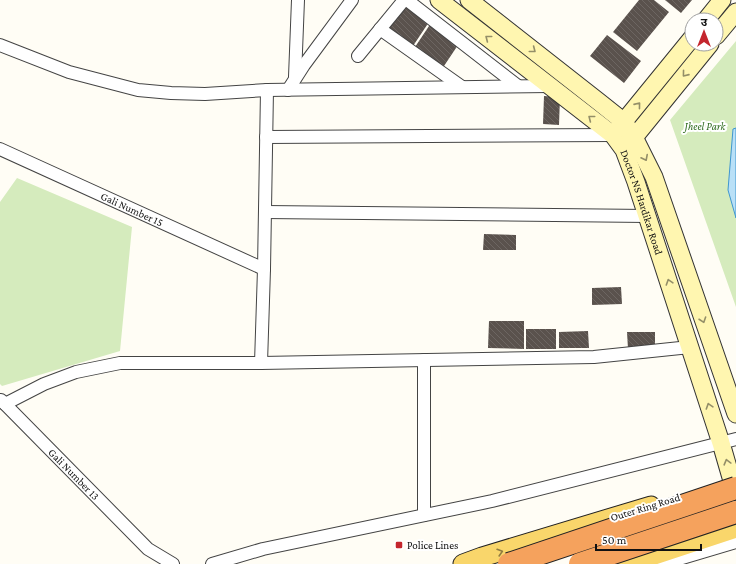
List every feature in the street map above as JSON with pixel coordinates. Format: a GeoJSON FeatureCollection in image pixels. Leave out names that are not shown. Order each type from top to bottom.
{"type":"FeatureCollection","features":[{"type":"Feature","properties":{"kind":"highway"},"geometry":{"type":"LineString","coordinates":[[509,564],[734,483]]}},
{"type":"Feature","properties":{"kind":"highway"},"geometry":{"type":"LineString","coordinates":[[580,564],[736,512]]}},
{"type":"Feature","properties":{"kind":"main road","name":"Outer Ring Road"},"geometry":{"type":"LineString","coordinates":[[463,564],[607,519],[734,483]]}},
{"type":"Feature","properties":{"kind":"main road"},"geometry":{"type":"LineString","coordinates":[[607,519],[620,564]]}},
{"type":"Feature","properties":{"kind":"main road"},"geometry":{"type":"LineString","coordinates":[[627,564],[736,528]]}},
{"type":"Feature","properties":{"kind":"street"},"geometry":{"type":"LineString","coordinates":[[296,79],[298,0]]}},
{"type":"Feature","properties":{"kind":"street"},"geometry":{"type":"LineString","coordinates":[[288,90],[304,65],[352,0]]}},
{"type":"Feature","properties":{"kind":"street"},"geometry":{"type":"LineString","coordinates":[[358,56],[404,0]]}},
{"type":"Feature","properties":{"kind":"street"},"geometry":{"type":"LineString","coordinates":[[407,0],[518,86]]}},
{"type":"Feature","properties":{"kind":"street","name":"Doctor NS Hardikar Road"},"geometry":{"type":"LineString","coordinates":[[439,0],[549,86],[618,128]]}},
{"type":"Feature","properties":{"kind":"street","name":"Doctor NS Hardikar Road"},"geometry":{"type":"LineString","coordinates":[[469,0],[593,97],[618,128],[654,178],[736,414]]}},
{"type":"Feature","properties":{"kind":"street"},"geometry":{"type":"LineString","coordinates":[[712,12],[722,0]]}},
{"type":"Feature","properties":{"kind":"street"},"geometry":{"type":"LineString","coordinates":[[728,0],[736,6]]}},
{"type":"Feature","properties":{"kind":"street"},"geometry":{"type":"LineString","coordinates":[[724,26],[736,12]]}},
{"type":"Feature","properties":{"kind":"street"},"geometry":{"type":"LineString","coordinates":[[380,30],[462,87]]}},
{"type":"Feature","properties":{"kind":"street"},"geometry":{"type":"LineString","coordinates":[[0,45],[69,72],[138,90],[171,94],[205,94],[266,90],[549,86]]}},
{"type":"Feature","properties":{"kind":"street"},"geometry":{"type":"LineString","coordinates":[[266,137],[618,128],[684,48]]}},
{"type":"Feature","properties":{"kind":"street"},"geometry":{"type":"LineString","coordinates":[[629,143],[703,52]]}},
{"type":"Feature","properties":{"kind":"street"},"geometry":{"type":"LineString","coordinates":[[261,363],[264,269],[266,90]]}},
{"type":"Feature","properties":{"kind":"street","name":"Doctor NS Hardikar Road"},"geometry":{"type":"LineString","coordinates":[[629,143],[647,216],[690,347],[729,441],[734,483]]}},
{"type":"Feature","properties":{"kind":"street","name":"Gali Number 15"},"geometry":{"type":"LineString","coordinates":[[0,149],[264,269]]}},
{"type":"Feature","properties":{"kind":"street"},"geometry":{"type":"LineString","coordinates":[[265,212],[647,216]]}},
{"type":"Feature","properties":{"kind":"street"},"geometry":{"type":"LineString","coordinates":[[3,401],[76,372],[120,363],[261,363],[594,357],[690,347]]}},
{"type":"Feature","properties":{"kind":"street"},"geometry":{"type":"LineString","coordinates":[[424,360],[424,515]]}},
{"type":"Feature","properties":{"kind":"street","name":"Gali Number 13"},"geometry":{"type":"LineString","coordinates":[[3,401],[148,549],[173,564]]}},
{"type":"Feature","properties":{"kind":"street"},"geometry":{"type":"LineString","coordinates":[[212,564],[263,549],[492,501],[729,441]]}},
{"type":"Feature","properties":{"kind":"street"},"geometry":{"type":"LineString","coordinates":[[662,564],[736,542]]}},
{"type":"Feature","properties":{"kind":"street","name":"Gali Number 13"},"geometry":{"type":"LineString","coordinates":[[148,549],[154,564]]}},
{"type":"Feature","properties":{"kind":"green space","name":"Jheel Park"},"geometry":{"type":"Polygon","coordinates":[[[736,41],[736,307],[670,120],[736,41]]]}},
{"type":"Feature","properties":{"kind":"green space"},"geometry":{"type":"Polygon","coordinates":[[[17,178],[132,227],[120,351],[2,386],[0,384],[0,202],[17,178]]]}},
{"type":"Feature","properties":{"kind":"water"},"geometry":{"type":"Polygon","coordinates":[[[736,128],[736,218],[728,190],[733,129],[736,128]]]}},
{"type":"Feature","properties":{"kind":"building"},"geometry":{"type":"Polygon","coordinates":[[[639,0],[654,0],[669,12],[637,51],[613,32],[639,0]]]}},
{"type":"Feature","properties":{"kind":"building"},"geometry":{"type":"Polygon","coordinates":[[[665,0],[692,0],[681,13],[665,0]]]}},
{"type":"Feature","properties":{"kind":"building"},"geometry":{"type":"Polygon","coordinates":[[[405,2],[431,19],[411,49],[385,32],[405,2]]]}},
{"type":"Feature","properties":{"kind":"building"},"geometry":{"type":"Polygon","coordinates":[[[431,23],[460,42],[442,69],[413,50],[431,23]]]}},
{"type":"Feature","properties":{"kind":"building"},"geometry":{"type":"Polygon","coordinates":[[[607,35],[641,61],[624,83],[590,56],[607,35]]]}},
{"type":"Feature","properties":{"kind":"building"},"geometry":{"type":"Polygon","coordinates":[[[544,96],[560,97],[559,125],[543,124],[544,96]]]}},
{"type":"Feature","properties":{"kind":"building"},"geometry":{"type":"Polygon","coordinates":[[[484,234],[516,235],[516,250],[483,250],[484,234]]]}},
{"type":"Feature","properties":{"kind":"building"},"geometry":{"type":"Polygon","coordinates":[[[621,287],[622,304],[592,305],[592,288],[621,287]]]}},
{"type":"Feature","properties":{"kind":"building"},"geometry":{"type":"Polygon","coordinates":[[[489,321],[524,321],[524,349],[488,348],[489,321]]]}},
{"type":"Feature","properties":{"kind":"building"},"geometry":{"type":"Polygon","coordinates":[[[526,329],[556,329],[556,349],[526,349],[526,329]]]}},
{"type":"Feature","properties":{"kind":"building"},"geometry":{"type":"Polygon","coordinates":[[[588,331],[589,348],[559,348],[559,332],[588,331]]]}},
{"type":"Feature","properties":{"kind":"building"},"geometry":{"type":"Polygon","coordinates":[[[627,332],[655,332],[655,348],[628,349],[627,332]]]}},
{"type":"Feature","properties":{"kind":"place","name":"Police Lines"},"geometry":{"type":"Point","coordinates":[399,545]}}]}
